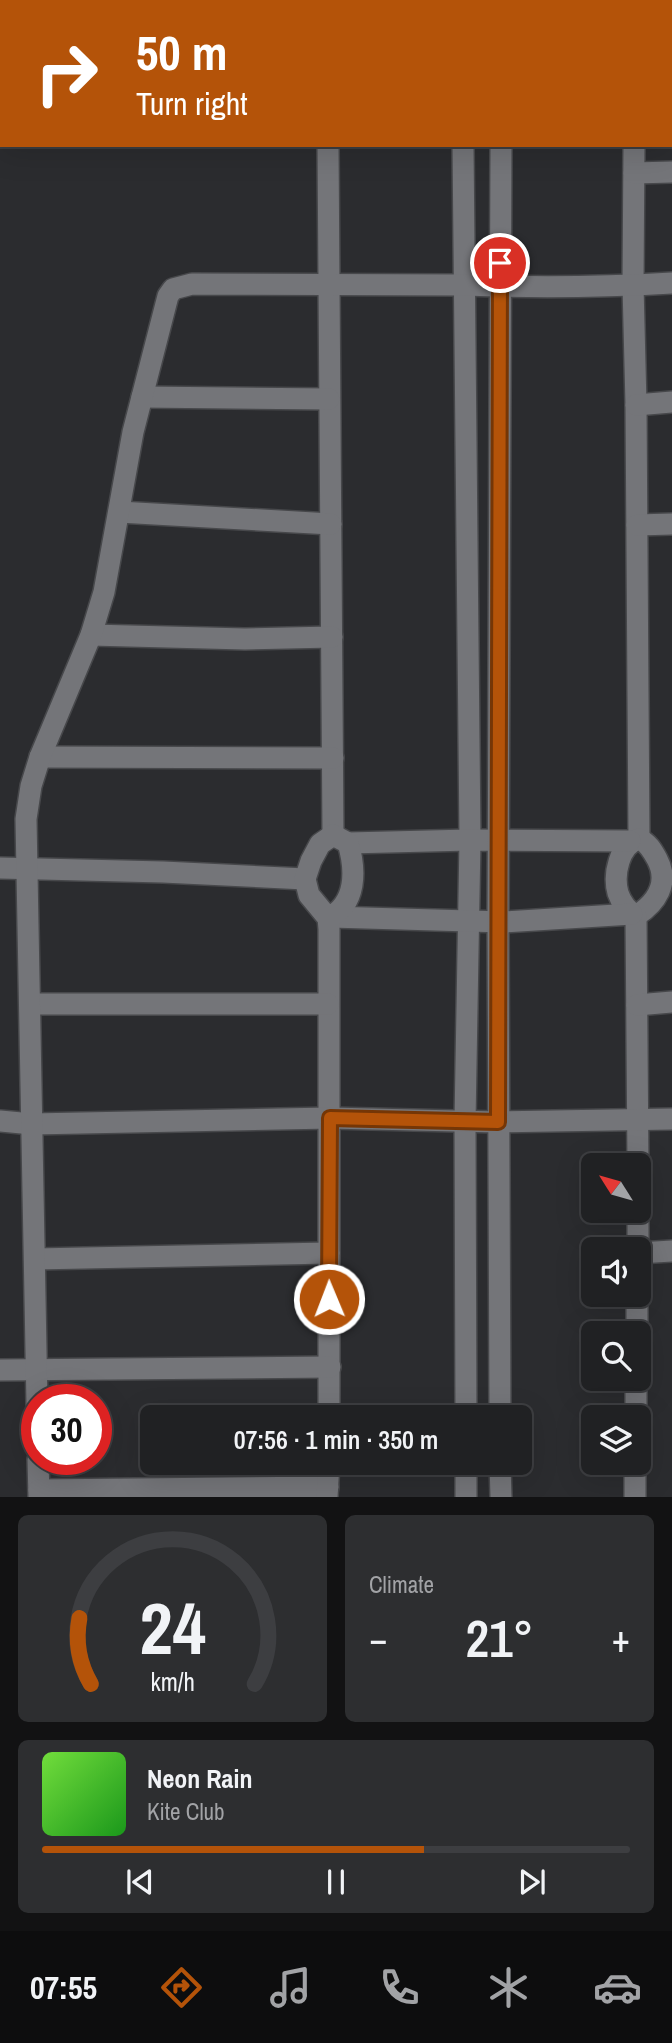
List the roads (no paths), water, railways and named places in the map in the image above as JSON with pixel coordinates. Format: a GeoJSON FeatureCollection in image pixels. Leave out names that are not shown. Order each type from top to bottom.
{"type":"FeatureCollection","features":[{"type":"Feature","properties":{"kind":"street"},"geometry":{"type":"LineString","coordinates":[[328,147],[333,758],[340,839],[353,861],[351,893],[344,907],[330,918]]}},
{"type":"Feature","properties":{"kind":"street"},"geometry":{"type":"LineString","coordinates":[[463,147],[470,840],[465,1121],[466,1405]]}},
{"type":"Feature","properties":{"kind":"street"},"geometry":{"type":"LineString","coordinates":[[500,1405],[498,840],[501,147]]}},
{"type":"Feature","properties":{"kind":"street"},"geometry":{"type":"LineString","coordinates":[[634,147],[637,525],[635,840]]}},
{"type":"Feature","properties":{"kind":"street"},"geometry":{"type":"LineString","coordinates":[[634,173],[672,172]]}},
{"type":"Feature","properties":{"kind":"street"},"geometry":{"type":"LineString","coordinates":[[36,1384],[26,819],[31,786],[40,757],[91,635],[104,592],[134,432],[165,305],[173,289],[192,284],[500,286],[672,283]]}},
{"type":"Feature","properties":{"kind":"street"},"geometry":{"type":"LineString","coordinates":[[142,397],[329,399]]}},
{"type":"Feature","properties":{"kind":"street"},"geometry":{"type":"LineString","coordinates":[[636,405],[672,402]]}},
{"type":"Feature","properties":{"kind":"street"},"geometry":{"type":"LineString","coordinates":[[119,512],[331,524]]}},
{"type":"Feature","properties":{"kind":"street"},"geometry":{"type":"LineString","coordinates":[[637,525],[672,524]]}},
{"type":"Feature","properties":{"kind":"street"},"geometry":{"type":"LineString","coordinates":[[91,635],[245,639],[332,637]]}},
{"type":"Feature","properties":{"kind":"street"},"geometry":{"type":"LineString","coordinates":[[40,757],[333,758]]}},
{"type":"Feature","properties":{"kind":"street"},"geometry":{"type":"LineString","coordinates":[[329,1405],[330,918],[309,895],[305,879],[320,844],[340,839],[635,840],[646,843],[668,876],[647,909],[634,915],[498,922],[330,918]]}},
{"type":"Feature","properties":{"kind":"street"},"geometry":{"type":"LineString","coordinates":[[635,840],[624,849],[617,879],[618,893],[634,915],[638,1153]]}},
{"type":"Feature","properties":{"kind":"street"},"geometry":{"type":"LineString","coordinates":[[0,868],[305,879]]}},
{"type":"Feature","properties":{"kind":"street"},"geometry":{"type":"LineString","coordinates":[[637,1005],[672,1002]]}},
{"type":"Feature","properties":{"kind":"street"},"geometry":{"type":"LineString","coordinates":[[30,1004],[328,1004]]}},
{"type":"Feature","properties":{"kind":"street"},"geometry":{"type":"LineString","coordinates":[[0,1121],[32,1124],[330,1118],[498,1122],[672,1119]]}},
{"type":"Feature","properties":{"kind":"street"},"geometry":{"type":"LineString","coordinates":[[651,1251],[672,1251]]}},
{"type":"Feature","properties":{"kind":"street"},"geometry":{"type":"LineString","coordinates":[[34,1259],[329,1253]]}},
{"type":"Feature","properties":{"kind":"street"},"geometry":{"type":"LineString","coordinates":[[0,1370],[330,1367]]}},
{"type":"Feature","properties":{"kind":"street"},"geometry":{"type":"LineString","coordinates":[[38,1475],[39,1493],[328,1492]]}},
{"type":"Feature","properties":{"kind":"street"},"geometry":{"type":"LineString","coordinates":[[466,1475],[466,1497]]}},
{"type":"Feature","properties":{"kind":"street"},"geometry":{"type":"LineString","coordinates":[[500,1475],[501,1497]]}},
{"type":"Feature","properties":{"kind":"street"},"geometry":{"type":"LineString","coordinates":[[635,1475],[635,1497]]}}]}
